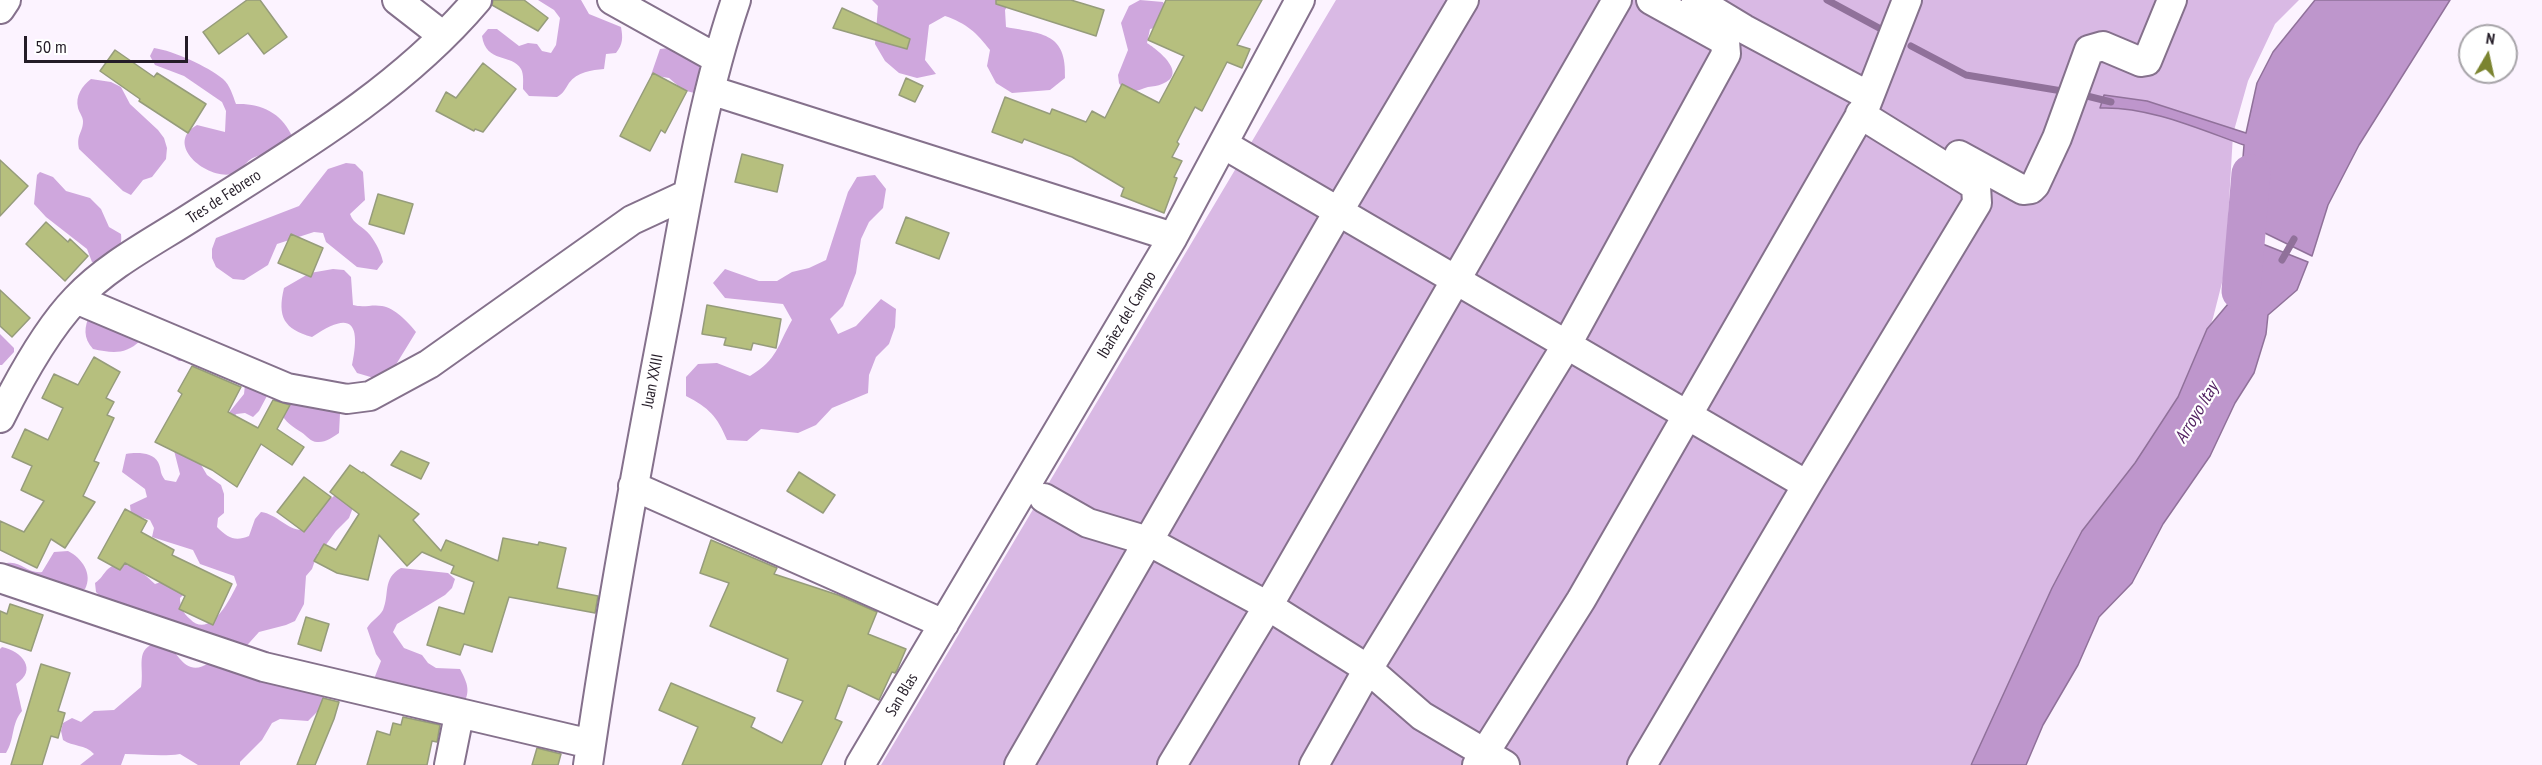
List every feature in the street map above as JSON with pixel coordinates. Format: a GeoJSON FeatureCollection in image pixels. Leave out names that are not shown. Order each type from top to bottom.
{"type":"FeatureCollection","features":[{"type":"Feature","properties":{"kind":"street"},"geometry":{"type":"LineString","coordinates":[[0,9],[6,0]]}},
{"type":"Feature","properties":{"kind":"street"},"geometry":{"type":"LineString","coordinates":[[397,0],[442,35]]}},
{"type":"Feature","properties":{"kind":"street","name":"Tres de Febrero"},"geometry":{"type":"LineString","coordinates":[[0,418],[16,387],[76,299],[109,271],[318,136],[387,86],[477,0]]}},
{"type":"Feature","properties":{"kind":"street"},"geometry":{"type":"LineString","coordinates":[[612,0],[716,57]]}},
{"type":"Feature","properties":{"kind":"street","name":"Juan XXIII"},"geometry":{"type":"LineString","coordinates":[[590,755],[633,486],[688,194],[716,57],[735,0]]}},
{"type":"Feature","properties":{"kind":"street","name":"Ibañez del Campo"},"geometry":{"type":"LineString","coordinates":[[944,624],[1173,237],[1300,0]]}},
{"type":"Feature","properties":{"kind":"street"},"geometry":{"type":"LineString","coordinates":[[1019,765],[1338,212],[1464,0]]}},
{"type":"Feature","properties":{"kind":"street"},"geometry":{"type":"LineString","coordinates":[[1172,765],[1268,606],[1617,0]]}},
{"type":"Feature","properties":{"kind":"street"},"geometry":{"type":"LineString","coordinates":[[1314,765],[1368,669],[1566,346],[1726,54],[1725,41],[1651,0]]}},
{"type":"Feature","properties":{"kind":"street"},"geometry":{"type":"LineString","coordinates":[[1642,765],[1977,203],[1976,186],[1865,105],[1696,0]]}},
{"type":"Feature","properties":{"kind":"street"},"geometry":{"type":"LineString","coordinates":[[1044,498],[1088,523],[1148,540],[1268,606],[1368,669],[1422,716],[1488,761],[1865,105],[1907,0]]}},
{"type":"Feature","properties":{"kind":"street"},"geometry":{"type":"LineString","coordinates":[[1865,105],[1926,135],[1982,169],[2023,190],[2031,189],[2057,138],[2088,50],[2103,46],[2141,62],[2147,61],[2172,0]]}},
{"type":"Feature","properties":{"kind":"street"},"geometry":{"type":"LineString","coordinates":[[710,90],[1173,237]]}},
{"type":"Feature","properties":{"kind":"street"},"geometry":{"type":"LineString","coordinates":[[1223,144],[1807,485]]}},
{"type":"Feature","properties":{"kind":"street"},"geometry":{"type":"LineString","coordinates":[[76,299],[287,388],[347,399],[370,396],[429,364],[632,220],[688,194]]}},
{"type":"Feature","properties":{"kind":"street"},"geometry":{"type":"LineString","coordinates":[[633,486],[944,624]]}},
{"type":"Feature","properties":{"kind":"street"},"geometry":{"type":"LineString","coordinates":[[0,578],[264,667],[459,715],[590,755]]}},
{"type":"Feature","properties":{"kind":"street","name":"San Blas"},"geometry":{"type":"LineString","coordinates":[[866,763],[944,624]]}},
{"type":"Feature","properties":{"kind":"street"},"geometry":{"type":"LineString","coordinates":[[449,765],[459,715]]}},
{"type":"Feature","properties":{"kind":"shaded area"},"geometry":{"type":"Polygon","coordinates":[[[538,0],[581,0],[589,14],[621,27],[620,47],[616,53],[606,54],[604,69],[576,76],[557,97],[529,96],[523,89],[521,69],[512,61],[489,51],[484,45],[482,36],[488,29],[497,29],[519,46],[528,43],[537,44],[542,51],[551,53],[556,45],[560,18],[554,10],[538,0]]]}},
{"type":"Feature","properties":{"kind":"shaded area"},"geometry":{"type":"Polygon","coordinates":[[[872,0],[1012,0],[1005,10],[1006,27],[1041,34],[1057,44],[1065,63],[1065,78],[1050,90],[1012,93],[996,83],[987,66],[990,50],[985,44],[965,25],[945,16],[929,25],[925,60],[936,74],[917,78],[899,73],[885,61],[875,44],[878,6],[872,0]]]}},
{"type":"Feature","properties":{"kind":"shaded area"},"geometry":{"type":"Polygon","coordinates":[[[1140,0],[1163,2],[1168,11],[1159,27],[1150,29],[1147,43],[1164,56],[1173,74],[1170,80],[1160,85],[1131,92],[1125,90],[1119,83],[1118,75],[1128,50],[1121,23],[1129,6],[1140,0]]]}},
{"type":"Feature","properties":{"kind":"shaded area"},"geometry":{"type":"Polygon","coordinates":[[[1336,0],[2299,0],[2275,24],[2248,81],[2233,134],[2225,271],[2213,318],[2195,369],[2167,429],[1970,765],[881,765],[1336,0]]]}},
{"type":"Feature","properties":{"kind":"shaded area"},"geometry":{"type":"Polygon","coordinates":[[[154,48],[180,56],[216,74],[228,84],[236,104],[253,105],[268,110],[281,120],[291,134],[289,144],[275,153],[252,158],[232,174],[211,172],[201,166],[192,159],[187,150],[185,142],[188,133],[197,125],[225,132],[226,111],[222,102],[184,76],[155,65],[150,56],[154,48]]]}},
{"type":"Feature","properties":{"kind":"shaded area"},"geometry":{"type":"Polygon","coordinates":[[[669,48],[690,57],[698,64],[701,77],[700,86],[694,93],[683,90],[669,78],[651,75],[660,49],[669,48]]]}},
{"type":"Feature","properties":{"kind":"shaded area"},"geometry":{"type":"Polygon","coordinates":[[[91,79],[111,82],[121,87],[130,104],[164,138],[167,148],[166,159],[152,177],[143,180],[131,195],[123,191],[79,149],[78,140],[83,121],[78,108],[78,95],[91,79]]]}},
{"type":"Feature","properties":{"kind":"shaded area"},"geometry":{"type":"Polygon","coordinates":[[[346,163],[355,164],[363,172],[365,200],[350,214],[354,221],[370,235],[378,248],[383,262],[377,270],[357,267],[326,242],[323,233],[314,232],[277,244],[268,265],[244,280],[233,279],[216,267],[212,258],[212,249],[216,238],[299,206],[328,169],[346,163]]]}},
{"type":"Feature","properties":{"kind":"shaded area"},"geometry":{"type":"Polygon","coordinates":[[[40,172],[53,177],[66,191],[90,198],[101,209],[109,227],[121,234],[119,248],[113,255],[101,264],[92,262],[87,249],[46,217],[34,204],[37,175],[40,172]]]}},
{"type":"Feature","properties":{"kind":"shaded area"},"geometry":{"type":"Polygon","coordinates":[[[875,175],[886,189],[883,208],[869,222],[861,239],[856,273],[843,306],[830,319],[838,334],[856,326],[881,299],[896,309],[895,327],[889,344],[876,357],[869,375],[868,393],[832,408],[816,425],[798,433],[761,429],[747,441],[727,440],[711,413],[686,396],[686,377],[698,364],[717,363],[750,376],[772,358],[792,320],[783,304],[725,298],[713,283],[725,269],[759,281],[777,281],[792,272],[809,268],[826,260],[848,192],[857,177],[875,175]]]}},
{"type":"Feature","properties":{"kind":"shaded area"},"geometry":{"type":"Polygon","coordinates":[[[333,269],[344,270],[351,277],[353,305],[387,307],[401,316],[416,332],[392,371],[374,378],[357,373],[352,365],[355,339],[354,330],[350,325],[336,324],[312,337],[295,330],[285,320],[281,307],[284,288],[310,273],[333,269]]]}},
{"type":"Feature","properties":{"kind":"shaded area"},"geometry":{"type":"Polygon","coordinates":[[[90,314],[140,341],[124,351],[93,349],[87,341],[86,332],[90,314]]]}},
{"type":"Feature","properties":{"kind":"shaded area"},"geometry":{"type":"Polygon","coordinates":[[[0,334],[14,348],[14,352],[2,365],[0,365],[0,334]]]}},
{"type":"Feature","properties":{"kind":"shaded area"},"geometry":{"type":"Polygon","coordinates":[[[177,349],[268,394],[259,411],[253,417],[245,413],[236,414],[232,423],[227,415],[244,394],[245,385],[188,361],[179,361],[171,356],[177,349]]]}},
{"type":"Feature","properties":{"kind":"shaded area"},"geometry":{"type":"Polygon","coordinates":[[[283,395],[336,406],[340,414],[339,433],[323,442],[311,440],[284,418],[281,408],[283,395]]]}},
{"type":"Feature","properties":{"kind":"shaded area"},"geometry":{"type":"Polygon","coordinates":[[[169,431],[197,458],[207,475],[221,485],[224,494],[224,513],[218,518],[217,527],[232,538],[240,539],[249,536],[255,519],[261,512],[302,530],[316,518],[324,502],[339,490],[352,499],[349,518],[318,552],[312,569],[306,576],[304,604],[295,621],[259,632],[241,652],[116,612],[96,592],[95,583],[108,569],[114,565],[127,565],[145,575],[155,584],[164,581],[187,591],[180,598],[182,610],[197,624],[205,625],[218,615],[237,585],[234,576],[200,564],[193,550],[152,537],[154,528],[150,520],[131,514],[130,505],[147,497],[145,489],[122,472],[126,454],[139,453],[152,456],[158,462],[165,480],[176,482],[180,474],[169,431]]]}},
{"type":"Feature","properties":{"kind":"shaded area"},"geometry":{"type":"Polygon","coordinates":[[[68,551],[85,567],[88,578],[85,589],[75,590],[3,564],[19,564],[32,571],[42,572],[54,552],[68,551]]]}},
{"type":"Feature","properties":{"kind":"shaded area"},"geometry":{"type":"Polygon","coordinates":[[[401,568],[448,573],[455,579],[452,588],[445,595],[397,624],[393,632],[404,648],[422,655],[436,668],[460,669],[467,688],[467,696],[462,706],[374,679],[381,661],[376,654],[367,628],[383,610],[391,577],[401,568]]]}},
{"type":"Feature","properties":{"kind":"shaded area"},"geometry":{"type":"Polygon","coordinates":[[[159,642],[169,647],[186,665],[195,668],[218,659],[235,660],[328,679],[322,707],[308,721],[280,719],[272,723],[262,740],[240,762],[240,765],[198,765],[180,754],[125,754],[121,765],[80,765],[94,754],[63,740],[61,731],[63,723],[72,718],[81,722],[94,711],[114,710],[141,687],[143,654],[151,645],[159,642]]]}},
{"type":"Feature","properties":{"kind":"shaded area"},"geometry":{"type":"Polygon","coordinates":[[[2,647],[16,652],[27,667],[23,679],[16,684],[22,711],[16,721],[6,753],[0,753],[0,649],[2,647]]]}},
{"type":"Feature","properties":{"kind":"water"},"geometry":{"type":"Polygon","coordinates":[[[2315,0],[2450,0],[2359,145],[2328,205],[2312,256],[2238,220],[2244,145],[2155,115],[2118,108],[2100,108],[2104,95],[2147,101],[2246,133],[2257,83],[2273,52],[2315,0]]]}},
{"type":"Feature","properties":{"kind":"water"},"geometry":{"type":"Polygon","coordinates":[[[2240,235],[2308,262],[2297,290],[2268,315],[2266,334],[2254,373],[2235,403],[2210,456],[2163,524],[2132,583],[2099,617],[2078,665],[2043,725],[2026,765],[1971,765],[2052,588],[2082,531],[2135,463],[2178,397],[2207,329],[2228,304],[2240,235]]]}},
{"type":"Feature","properties":{"kind":"building"},"geometry":{"type":"Polygon","coordinates":[[[247,0],[260,0],[287,37],[264,54],[248,33],[219,54],[203,32],[247,0]]]}},
{"type":"Feature","properties":{"kind":"building"},"geometry":{"type":"Polygon","coordinates":[[[493,0],[524,0],[548,18],[538,31],[492,5],[493,0]]]}},
{"type":"Feature","properties":{"kind":"building"},"geometry":{"type":"Polygon","coordinates":[[[996,0],[1071,0],[1104,10],[1096,36],[996,4],[996,0]]]}},
{"type":"Feature","properties":{"kind":"building"},"geometry":{"type":"Polygon","coordinates":[[[1166,0],[1262,0],[1237,45],[1250,49],[1242,68],[1227,62],[1202,111],[1195,107],[1177,142],[1179,144],[1172,157],[1182,161],[1174,177],[1177,178],[1164,213],[1121,196],[1124,188],[1072,157],[1024,139],[1022,143],[992,132],[1005,97],[1050,114],[1052,109],[1086,122],[1092,111],[1105,118],[1122,84],[1159,103],[1184,56],[1148,40],[1166,0]]]}},
{"type":"Feature","properties":{"kind":"building"},"geometry":{"type":"Polygon","coordinates":[[[842,8],[910,39],[907,49],[833,28],[842,8]]]}},
{"type":"Feature","properties":{"kind":"building"},"geometry":{"type":"Polygon","coordinates":[[[115,50],[154,77],[157,73],[206,104],[188,133],[139,101],[140,99],[100,71],[115,50]]]}},
{"type":"Feature","properties":{"kind":"building"},"geometry":{"type":"Polygon","coordinates":[[[483,63],[516,89],[483,132],[475,129],[474,131],[436,111],[446,92],[456,98],[483,63]]]}},
{"type":"Feature","properties":{"kind":"building"},"geometry":{"type":"Polygon","coordinates":[[[653,73],[687,91],[665,133],[661,130],[650,151],[620,136],[653,73]]]}},
{"type":"Feature","properties":{"kind":"building"},"geometry":{"type":"Polygon","coordinates":[[[906,78],[923,86],[915,102],[899,95],[906,78]]]}},
{"type":"Feature","properties":{"kind":"building"},"geometry":{"type":"Polygon","coordinates":[[[742,154],[783,165],[777,192],[735,182],[742,154]]]}},
{"type":"Feature","properties":{"kind":"building"},"geometry":{"type":"Polygon","coordinates":[[[0,160],[28,186],[0,216],[0,160]]]}},
{"type":"Feature","properties":{"kind":"building"},"geometry":{"type":"Polygon","coordinates":[[[378,194],[413,204],[404,234],[369,224],[378,194]]]}},
{"type":"Feature","properties":{"kind":"building"},"geometry":{"type":"Polygon","coordinates":[[[906,217],[949,233],[939,259],[896,243],[906,217]]]}},
{"type":"Feature","properties":{"kind":"building"},"geometry":{"type":"Polygon","coordinates":[[[46,222],[68,242],[70,239],[88,256],[65,281],[26,244],[46,222]]]}},
{"type":"Feature","properties":{"kind":"building"},"geometry":{"type":"Polygon","coordinates":[[[291,234],[323,248],[311,277],[278,263],[291,234]]]}},
{"type":"Feature","properties":{"kind":"building"},"geometry":{"type":"Polygon","coordinates":[[[0,290],[30,318],[12,337],[0,326],[0,290]]]}},
{"type":"Feature","properties":{"kind":"building"},"geometry":{"type":"Polygon","coordinates":[[[707,305],[781,319],[776,348],[753,343],[751,350],[724,345],[726,338],[702,334],[707,305]]]}},
{"type":"Feature","properties":{"kind":"building"},"geometry":{"type":"Polygon","coordinates":[[[94,357],[120,372],[106,398],[114,402],[107,415],[114,418],[94,461],[99,463],[83,496],[95,502],[65,548],[51,539],[37,568],[0,550],[0,521],[24,532],[44,501],[21,490],[32,466],[12,457],[25,429],[48,440],[63,408],[42,398],[54,374],[78,385],[94,357]]]}},
{"type":"Feature","properties":{"kind":"building"},"geometry":{"type":"Polygon","coordinates":[[[192,366],[241,387],[228,412],[258,428],[273,400],[290,405],[277,429],[304,447],[292,465],[261,444],[237,487],[212,470],[155,442],[182,394],[178,391],[192,366]]]}},
{"type":"Feature","properties":{"kind":"building"},"geometry":{"type":"Polygon","coordinates":[[[401,451],[429,463],[421,479],[391,465],[401,451]]]}},
{"type":"Feature","properties":{"kind":"building"},"geometry":{"type":"Polygon","coordinates":[[[350,465],[363,472],[419,514],[413,520],[441,551],[446,540],[498,561],[503,538],[566,548],[557,588],[598,596],[595,613],[509,597],[492,652],[464,644],[460,655],[427,645],[439,607],[464,614],[474,582],[451,573],[454,566],[422,552],[407,566],[379,535],[368,580],[337,573],[314,561],[324,544],[336,550],[359,514],[330,492],[350,465]]]}},
{"type":"Feature","properties":{"kind":"building"},"geometry":{"type":"Polygon","coordinates":[[[799,472],[835,495],[823,513],[787,491],[799,472]]]}},
{"type":"Feature","properties":{"kind":"building"},"geometry":{"type":"Polygon","coordinates":[[[304,477],[331,497],[304,532],[277,512],[304,477]]]}},
{"type":"Feature","properties":{"kind":"building"},"geometry":{"type":"Polygon","coordinates":[[[125,509],[147,521],[141,532],[174,550],[172,555],[232,584],[213,625],[179,609],[185,596],[125,563],[120,570],[98,558],[125,509]]]}},
{"type":"Feature","properties":{"kind":"building"},"geometry":{"type":"Polygon","coordinates":[[[711,540],[777,568],[774,574],[838,595],[877,612],[868,634],[906,649],[897,670],[895,673],[892,672],[879,700],[848,685],[835,719],[842,722],[821,765],[682,765],[698,727],[659,710],[671,683],[755,718],[751,727],[782,743],[803,701],[777,691],[788,659],[710,626],[729,583],[700,573],[711,540]]]}},
{"type":"Feature","properties":{"kind":"building"},"geometry":{"type":"Polygon","coordinates":[[[10,604],[43,615],[31,651],[0,641],[0,611],[7,614],[10,604]]]}},
{"type":"Feature","properties":{"kind":"building"},"geometry":{"type":"Polygon","coordinates":[[[306,617],[329,624],[321,651],[298,644],[306,617]]]}},
{"type":"Feature","properties":{"kind":"building"},"geometry":{"type":"Polygon","coordinates":[[[41,664],[70,673],[58,711],[65,713],[58,738],[51,736],[42,765],[11,765],[41,664]]]}},
{"type":"Feature","properties":{"kind":"building"},"geometry":{"type":"Polygon","coordinates":[[[323,698],[339,702],[334,719],[315,765],[297,765],[323,698]]]}},
{"type":"Feature","properties":{"kind":"building"},"geometry":{"type":"Polygon","coordinates":[[[403,717],[440,725],[437,742],[432,741],[427,765],[367,765],[377,731],[390,735],[393,723],[401,725],[403,717]]]}},
{"type":"Feature","properties":{"kind":"building"},"geometry":{"type":"Polygon","coordinates":[[[537,748],[561,754],[558,765],[532,765],[537,748]]]}},
{"type":"Feature","properties":{"kind":"waterway"},"geometry":{"type":"LineString","coordinates":[[1827,0],[1879,28]]}},
{"type":"Feature","properties":{"kind":"waterway"},"geometry":{"type":"LineString","coordinates":[[1911,46],[1966,75],[2068,92]]}},
{"type":"Feature","properties":{"kind":"waterway"},"geometry":{"type":"LineString","coordinates":[[2079,94],[2111,102]]}},
{"type":"Feature","properties":{"kind":"waterway","name":"Arroyo Itay"},"geometry":{"type":"LineString","coordinates":[[2241,291],[2251,174]]}},
{"type":"Feature","properties":{"kind":"waterway"},"geometry":{"type":"LineString","coordinates":[[2282,260],[2294,239]]}}]}
